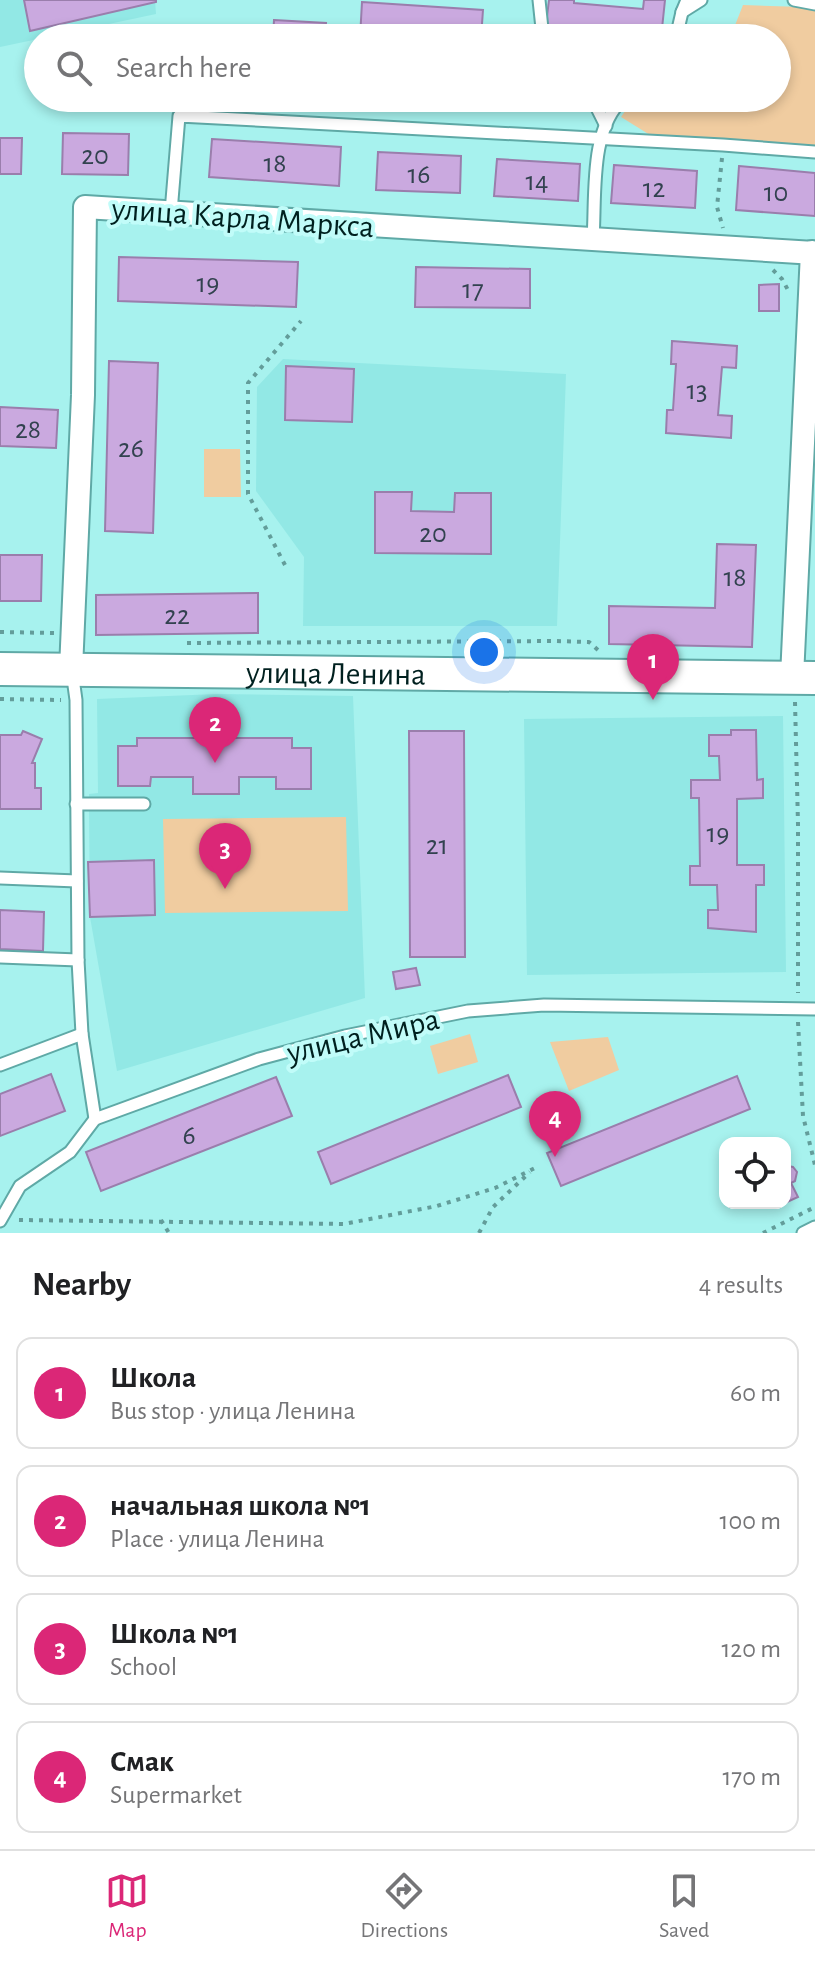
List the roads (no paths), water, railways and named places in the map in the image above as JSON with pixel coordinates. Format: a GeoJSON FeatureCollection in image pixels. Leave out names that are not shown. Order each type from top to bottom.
{"type":"FeatureCollection","features":[{"type":"Feature","properties":{"kind":"street","name":"улица Карла Маркса"},"geometry":{"type":"LineString","coordinates":[[74,685],[85,207],[813,252]]}},
{"type":"Feature","properties":{"kind":"street"},"geometry":{"type":"LineString","coordinates":[[801,683],[813,252]]}},
{"type":"Feature","properties":{"kind":"street","name":"улица Ленина"},"geometry":{"type":"LineString","coordinates":[[0,669],[74,685],[801,683]]}},
{"type":"Feature","properties":{"kind":"lane"},"geometry":{"type":"LineString","coordinates":[[539,0],[542,24]]}},
{"type":"Feature","properties":{"kind":"lane"},"geometry":{"type":"LineString","coordinates":[[684,6],[701,0]]}},
{"type":"Feature","properties":{"kind":"lane"},"geometry":{"type":"LineString","coordinates":[[794,0],[815,4]]}},
{"type":"Feature","properties":{"kind":"lane"},"geometry":{"type":"LineString","coordinates":[[599,112],[606,126]]}},
{"type":"Feature","properties":{"kind":"lane"},"geometry":{"type":"LineString","coordinates":[[593,239],[599,139],[613,112]]}},
{"type":"Feature","properties":{"kind":"lane"},"geometry":{"type":"LineString","coordinates":[[171,212],[179,116],[815,152]]}},
{"type":"Feature","properties":{"kind":"lane"},"geometry":{"type":"LineString","coordinates":[[0,1220],[20,1186],[70,1152],[95,1119],[82,1034],[78,960],[74,685]]}},
{"type":"Feature","properties":{"kind":"lane"},"geometry":{"type":"LineString","coordinates":[[76,804],[144,804]]}},
{"type":"Feature","properties":{"kind":"lane"},"geometry":{"type":"LineString","coordinates":[[0,878],[77,881]]}},
{"type":"Feature","properties":{"kind":"lane"},"geometry":{"type":"LineString","coordinates":[[0,957],[78,960]]}},
{"type":"Feature","properties":{"kind":"lane","name":"улица Мира"},"geometry":{"type":"LineString","coordinates":[[95,1119],[259,1059],[345,1036],[468,1011],[544,1005],[815,1009]]}},
{"type":"Feature","properties":{"kind":"lane"},"geometry":{"type":"LineString","coordinates":[[0,1065],[82,1034]]}},
{"type":"Feature","properties":{"kind":"lane"},"geometry":{"type":"LineString","coordinates":[[803,1233],[815,1227]]}},
{"type":"Feature","properties":{"kind":"place","name":"Школа"},"geometry":{"type":"Point","coordinates":[653,700]}},
{"type":"Feature","properties":{"kind":"place","name":"начальная школа №1"},"geometry":{"type":"Point","coordinates":[215,763]}},
{"type":"Feature","properties":{"kind":"place","name":"Школа №1"},"geometry":{"type":"Point","coordinates":[225,889]}},
{"type":"Feature","properties":{"kind":"place","name":"Смак"},"geometry":{"type":"Point","coordinates":[555,1157]}}]}
